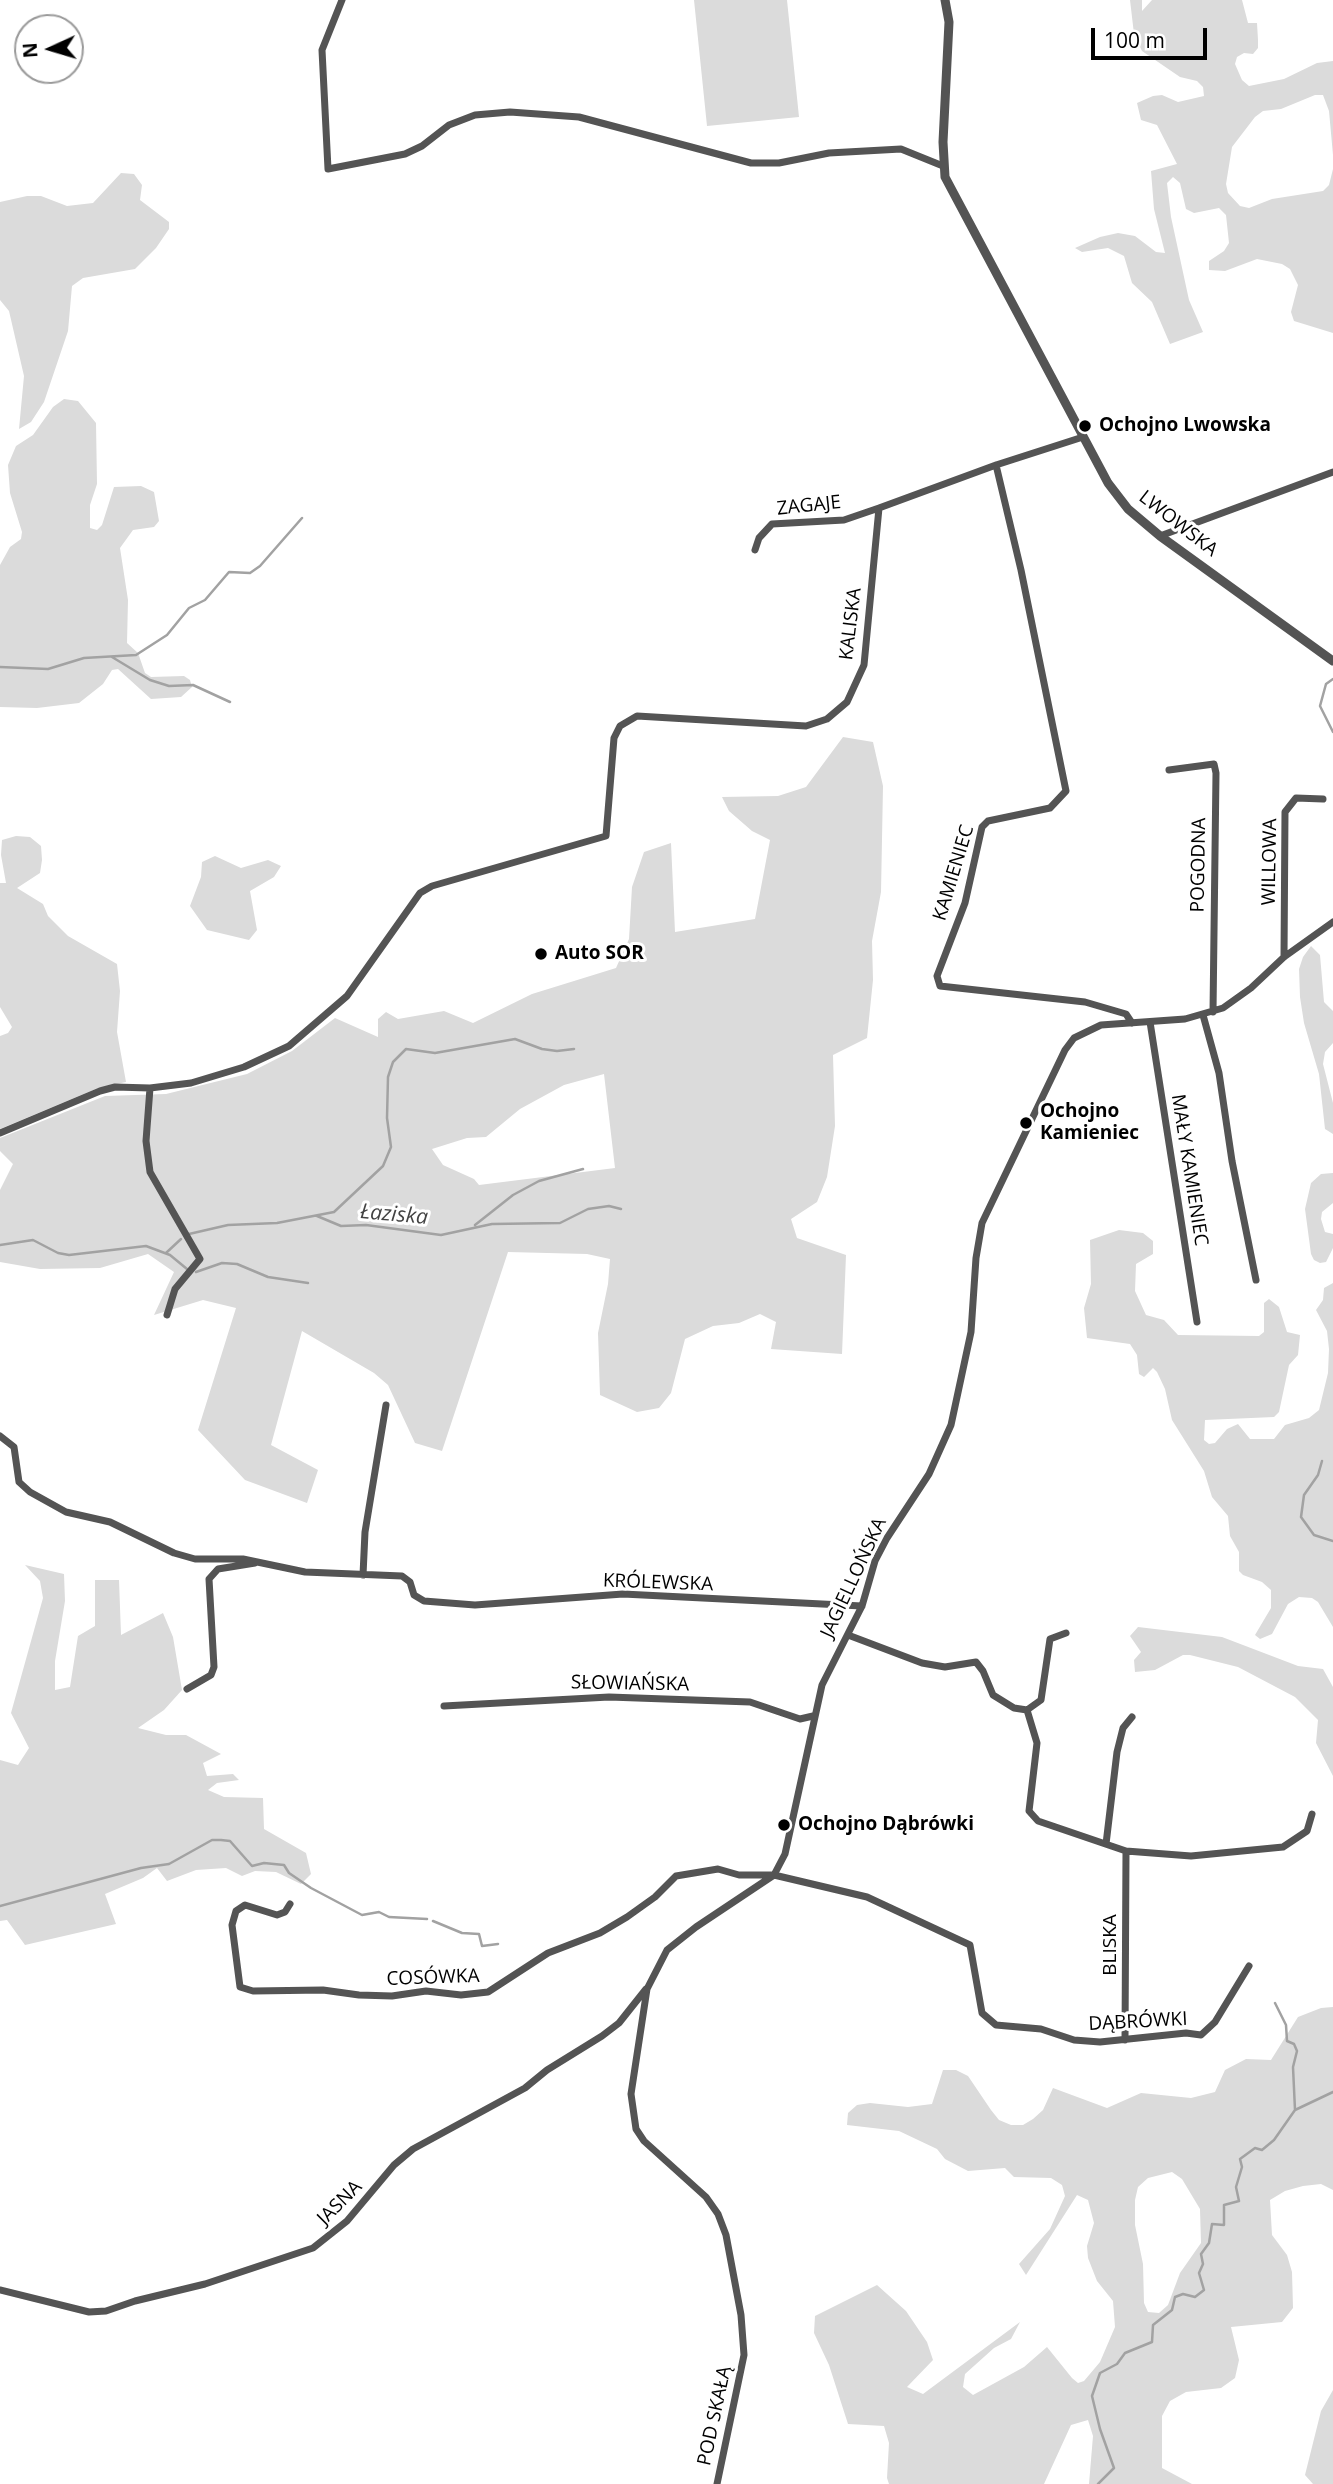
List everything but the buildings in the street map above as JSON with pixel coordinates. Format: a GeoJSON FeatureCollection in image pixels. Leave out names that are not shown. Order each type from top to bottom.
{"type":"FeatureCollection","features":[{"type":"Feature","properties":{"kind":"street"},"geometry":{"type":"LineString","coordinates":[[342,0],[321,50],[328,169],[405,154],[450,125],[475,115],[510,111],[579,117],[751,163],[779,163],[829,153],[901,149],[943,166]]}},
{"type":"Feature","properties":{"kind":"street","name":"LWOWSKA"},"geometry":{"type":"LineString","coordinates":[[946,0],[949,33],[943,166],[949,188],[1108,482],[1124,505],[1160,536],[1333,662]]}},
{"type":"Feature","properties":{"kind":"street"},"geometry":{"type":"LineString","coordinates":[[879,508],[996,465],[1083,437]]}},
{"type":"Feature","properties":{"kind":"street","name":"KAMIENIEC"},"geometry":{"type":"LineString","coordinates":[[996,465],[1021,570],[1066,791],[1050,808],[988,821],[982,827],[965,903],[937,976],[940,986],[1085,1002],[1126,1014],[1132,1023]]}},
{"type":"Feature","properties":{"kind":"street"},"geometry":{"type":"LineString","coordinates":[[1160,536],[1333,472]]}},
{"type":"Feature","properties":{"kind":"street","name":"ZAGAJE"},"geometry":{"type":"LineString","coordinates":[[755,550],[759,538],[772,524],[845,520],[879,508]]}},
{"type":"Feature","properties":{"kind":"street","name":"KALISKA"},"geometry":{"type":"LineString","coordinates":[[150,1088],[205,1079],[244,1067],[289,1046],[336,1009],[413,900],[424,890],[606,836],[616,733],[630,719],[645,715],[806,726],[827,719],[847,702],[864,665],[879,508]]}},
{"type":"Feature","properties":{"kind":"street","name":"POGODNA"},"geometry":{"type":"LineString","coordinates":[[1169,770],[1214,764],[1216,773],[1213,1012]]}},
{"type":"Feature","properties":{"kind":"street","name":"WILLOWA"},"geometry":{"type":"LineString","coordinates":[[1284,957],[1285,812],[1296,798],[1323,799]]}},
{"type":"Feature","properties":{"kind":"street","name":"JAGIELLOŃSKA"},"geometry":{"type":"LineString","coordinates":[[774,1875],[785,1854],[813,1716],[830,1665],[862,1606],[881,1549],[929,1474],[951,1425],[971,1332],[977,1249],[982,1223],[1065,1050],[1074,1038],[1101,1025],[1150,1022],[1213,1012],[1251,988],[1284,957],[1333,922]]}},
{"type":"Feature","properties":{"kind":"street"},"geometry":{"type":"LineString","coordinates":[[1203,1015],[1219,1073],[1232,1161],[1256,1280]]}},
{"type":"Feature","properties":{"kind":"street","name":"MAŁY KAMIENIEC"},"geometry":{"type":"LineString","coordinates":[[1150,1022],[1197,1322]]}},
{"type":"Feature","properties":{"kind":"street"},"geometry":{"type":"LineString","coordinates":[[0,1133],[100,1091],[115,1087],[150,1088],[146,1142],[150,1172],[200,1259],[175,1289],[167,1315]]}},
{"type":"Feature","properties":{"kind":"street"},"geometry":{"type":"LineString","coordinates":[[0,1436],[14,1447],[19,1482],[30,1492],[66,1512],[110,1522],[174,1553],[195,1559],[259,1561],[305,1572],[363,1575],[365,1532],[386,1405]]}},
{"type":"Feature","properties":{"kind":"street"},"geometry":{"type":"LineString","coordinates":[[187,1689],[211,1675],[215,1667],[209,1579],[218,1570],[259,1561]]}},
{"type":"Feature","properties":{"kind":"street","name":"KRÓLEWSKA"},"geometry":{"type":"LineString","coordinates":[[363,1575],[408,1578],[414,1595],[424,1601],[474,1605],[623,1594],[862,1606]]}},
{"type":"Feature","properties":{"kind":"street"},"geometry":{"type":"LineString","coordinates":[[848,1635],[922,1663],[945,1667],[976,1662],[984,1671],[993,1695],[1014,1708],[1027,1710],[1041,1700],[1050,1639],[1066,1633]]}},
{"type":"Feature","properties":{"kind":"street","name":"SŁOWIAŃSKA"},"geometry":{"type":"LineString","coordinates":[[444,1706],[609,1697],[750,1702],[800,1719],[813,1716]]}},
{"type":"Feature","properties":{"kind":"street"},"geometry":{"type":"LineString","coordinates":[[1027,1710],[1037,1744],[1029,1811],[1038,1821],[1126,1851],[1191,1856],[1283,1847],[1307,1831],[1312,1814]]}},
{"type":"Feature","properties":{"kind":"street"},"geometry":{"type":"LineString","coordinates":[[1106,1844],[1117,1752],[1123,1728],[1132,1717]]}},
{"type":"Feature","properties":{"kind":"street","name":"BLISKA"},"geometry":{"type":"LineString","coordinates":[[1125,2040],[1126,1851]]}},
{"type":"Feature","properties":{"kind":"street","name":"COSÓWKA"},"geometry":{"type":"LineString","coordinates":[[290,1905],[285,1912],[277,1915],[245,1905],[236,1911],[232,1925],[240,1987],[253,1991],[323,1990],[359,1995],[392,1996],[426,1991],[461,1995],[488,1992],[548,1953],[600,1933],[655,1897],[676,1876],[718,1869],[739,1875],[774,1875]]}},
{"type":"Feature","properties":{"kind":"street"},"geometry":{"type":"LineString","coordinates":[[647,1989],[667,1950],[696,1927],[774,1875]]}},
{"type":"Feature","properties":{"kind":"street","name":"DĄBRÓWKI"},"geometry":{"type":"LineString","coordinates":[[774,1875],[867,1897],[970,1945],[982,2012],[996,2025],[1041,2029],[1074,2040],[1125,2040],[1186,2033],[1201,2035],[1215,2022],[1249,1966]]}},
{"type":"Feature","properties":{"kind":"street","name":"JASNA"},"geometry":{"type":"LineString","coordinates":[[0,2290],[89,2312],[106,2311],[205,2284],[313,2248],[347,2221],[394,2165],[413,2149],[525,2088],[547,2070],[602,2036],[619,2023],[647,1989]]}},
{"type":"Feature","properties":{"kind":"street","name":"POD SKAŁĄ"},"geometry":{"type":"LineString","coordinates":[[647,1989],[631,2094],[636,2129],[644,2141],[706,2197],[718,2214],[726,2235],[741,2315],[744,2355],[718,2484]]}},
{"type":"Feature","properties":{"kind":"shaded area"},"geometry":{"type":"Polygon","coordinates":[[[694,0],[787,0],[799,117],[707,126],[694,0]]]}},
{"type":"Feature","properties":{"kind":"shaded area"},"geometry":{"type":"Polygon","coordinates":[[[1130,0],[1142,0],[1142,11],[1152,0],[1242,0],[1248,23],[1257,23],[1258,48],[1253,54],[1244,53],[1237,57],[1235,64],[1242,80],[1249,86],[1284,79],[1317,63],[1333,61],[1333,155],[1329,111],[1323,95],[1315,95],[1281,109],[1263,111],[1255,117],[1232,147],[1226,184],[1228,193],[1240,206],[1249,208],[1272,199],[1323,191],[1329,185],[1333,169],[1333,333],[1294,321],[1291,312],[1298,285],[1290,269],[1282,264],[1257,259],[1225,271],[1209,270],[1209,261],[1224,251],[1229,243],[1226,215],[1219,208],[1194,213],[1186,209],[1180,183],[1173,177],[1167,183],[1171,217],[1189,300],[1203,332],[1170,344],[1152,302],[1132,283],[1124,256],[1108,248],[1082,252],[1075,248],[1100,237],[1118,233],[1135,236],[1156,252],[1165,253],[1154,209],[1151,171],[1177,164],[1157,125],[1141,120],[1137,103],[1162,95],[1178,102],[1204,96],[1203,87],[1197,81],[1180,77],[1142,51],[1134,34],[1130,0]]]}},
{"type":"Feature","properties":{"kind":"shaded area"},"geometry":{"type":"Polygon","coordinates":[[[121,173],[134,174],[142,185],[140,200],[169,222],[169,229],[156,248],[135,269],[83,278],[72,286],[68,331],[44,402],[31,422],[19,429],[24,376],[9,311],[0,300],[0,202],[41,196],[67,206],[93,203],[121,173]]]}},
{"type":"Feature","properties":{"kind":"shaded area"},"geometry":{"type":"Polygon","coordinates":[[[64,399],[78,401],[96,423],[97,484],[90,505],[90,528],[97,530],[102,525],[114,487],[141,486],[154,492],[159,521],[154,527],[133,530],[120,548],[128,600],[127,643],[138,653],[145,673],[151,677],[184,676],[190,680],[192,687],[181,697],[151,699],[118,669],[112,670],[103,684],[79,703],[37,708],[0,707],[0,565],[10,547],[21,539],[22,532],[10,493],[8,465],[16,446],[33,435],[53,407],[64,399]]]}},
{"type":"Feature","properties":{"kind":"shaded area"},"geometry":{"type":"Polygon","coordinates":[[[843,737],[873,742],[883,786],[881,892],[872,941],[873,980],[867,1038],[833,1055],[835,1126],[827,1177],[817,1202],[791,1219],[797,1238],[846,1255],[842,1354],[771,1349],[776,1322],[760,1314],[739,1323],[713,1326],[685,1339],[671,1393],[659,1408],[637,1412],[600,1395],[598,1333],[610,1259],[587,1254],[508,1252],[442,1451],[415,1443],[388,1385],[374,1373],[302,1331],[271,1445],[318,1470],[307,1503],[245,1480],[198,1430],[236,1308],[203,1300],[154,1315],[174,1272],[148,1254],[100,1268],[40,1269],[0,1262],[0,1190],[13,1164],[0,1151],[0,1138],[105,1096],[166,1094],[247,1074],[292,1051],[335,1018],[378,1037],[378,1019],[386,1012],[398,1019],[444,1011],[473,1023],[532,994],[616,968],[629,939],[632,887],[644,852],[671,843],[675,932],[755,919],[770,840],[752,831],[729,811],[722,797],[778,796],[806,787],[843,737]],[[604,1074],[564,1085],[520,1109],[486,1137],[467,1138],[432,1149],[443,1165],[474,1179],[479,1185],[615,1168],[604,1074]]]}},
{"type":"Feature","properties":{"kind":"shaded area"},"geometry":{"type":"Polygon","coordinates":[[[16,836],[30,837],[41,846],[42,860],[40,873],[17,888],[43,904],[48,916],[68,936],[117,964],[120,991],[117,1032],[126,1082],[98,1088],[0,1129],[0,1036],[8,1033],[12,1027],[0,1007],[0,883],[6,883],[1,855],[2,840],[16,836]]]}},
{"type":"Feature","properties":{"kind":"shaded area"},"geometry":{"type":"Polygon","coordinates":[[[215,856],[241,868],[268,860],[281,866],[274,877],[250,891],[257,930],[249,940],[207,930],[190,906],[201,877],[202,862],[215,856]]]}},
{"type":"Feature","properties":{"kind":"shaded area"},"geometry":{"type":"Polygon","coordinates":[[[1311,946],[1320,955],[1324,1002],[1333,1011],[1333,1043],[1325,1052],[1323,1064],[1333,1103],[1333,1134],[1325,1129],[1319,1074],[1304,1023],[1300,997],[1299,969],[1311,946]]]}},
{"type":"Feature","properties":{"kind":"shaded area"},"geometry":{"type":"Polygon","coordinates":[[[1333,1173],[1333,1203],[1322,1212],[1321,1219],[1325,1232],[1333,1234],[1333,1248],[1326,1262],[1320,1263],[1314,1260],[1311,1254],[1305,1209],[1311,1183],[1321,1174],[1333,1173]]]}},
{"type":"Feature","properties":{"kind":"shaded area"},"geometry":{"type":"Polygon","coordinates":[[[1119,1230],[1143,1233],[1153,1241],[1153,1254],[1136,1264],[1135,1291],[1146,1315],[1164,1320],[1178,1335],[1259,1336],[1264,1332],[1264,1303],[1269,1299],[1279,1307],[1287,1332],[1300,1335],[1298,1355],[1289,1365],[1279,1412],[1274,1417],[1205,1420],[1204,1440],[1209,1444],[1215,1443],[1227,1429],[1238,1424],[1250,1439],[1274,1439],[1285,1425],[1309,1418],[1319,1410],[1328,1373],[1329,1349],[1327,1331],[1316,1310],[1323,1300],[1324,1288],[1333,1283],[1333,1627],[1318,1602],[1312,1598],[1299,1597],[1288,1604],[1272,1634],[1260,1639],[1255,1635],[1271,1608],[1271,1590],[1262,1582],[1239,1571],[1239,1552],[1230,1536],[1228,1516],[1212,1497],[1204,1471],[1172,1420],[1165,1389],[1157,1372],[1153,1368],[1144,1377],[1139,1374],[1137,1355],[1130,1344],[1087,1338],[1084,1308],[1091,1284],[1090,1240],[1119,1230]]]}},
{"type":"Feature","properties":{"kind":"shaded area"},"geometry":{"type":"Polygon","coordinates":[[[25,1565],[64,1574],[65,1601],[55,1661],[55,1690],[70,1687],[78,1636],[95,1626],[95,1580],[119,1580],[121,1635],[163,1613],[173,1637],[182,1690],[164,1710],[138,1728],[166,1735],[186,1735],[221,1754],[203,1763],[207,1776],[233,1774],[239,1780],[217,1783],[208,1790],[224,1797],[263,1798],[264,1829],[306,1853],[311,1874],[301,1884],[276,1872],[255,1871],[242,1876],[226,1868],[196,1870],[167,1881],[157,1868],[143,1878],[105,1894],[116,1924],[25,1945],[7,1920],[0,1921],[0,1760],[18,1765],[29,1748],[11,1713],[43,1598],[40,1581],[25,1565]]]}},
{"type":"Feature","properties":{"kind":"shaded area"},"geometry":{"type":"Polygon","coordinates":[[[1138,1627],[1222,1637],[1298,1666],[1323,1669],[1333,1687],[1333,1776],[1316,1743],[1318,1720],[1295,1697],[1238,1667],[1190,1655],[1183,1655],[1155,1670],[1135,1672],[1134,1660],[1141,1652],[1130,1636],[1138,1627]]]}},
{"type":"Feature","properties":{"kind":"shaded area"},"geometry":{"type":"Polygon","coordinates":[[[1333,2007],[1333,2190],[1321,2184],[1303,2186],[1285,2191],[1270,2200],[1272,2235],[1287,2255],[1292,2272],[1293,2308],[1282,2322],[1231,2327],[1239,2360],[1235,2378],[1221,2388],[1186,2392],[1170,2401],[1162,2416],[1162,2468],[1192,2484],[1089,2484],[1093,2436],[1088,2420],[1071,2425],[1044,2484],[889,2484],[889,2443],[884,2426],[848,2424],[829,2365],[814,2333],[815,2316],[877,2285],[906,2311],[927,2342],[933,2360],[907,2387],[923,2394],[1020,2322],[1011,2339],[994,2348],[965,2374],[963,2387],[973,2395],[1024,2367],[1047,2347],[1072,2378],[1078,2383],[1084,2381],[1100,2362],[1115,2327],[1113,2301],[1097,2281],[1088,2258],[1087,2246],[1094,2223],[1088,2200],[1077,2195],[1026,2275],[1019,2264],[1050,2229],[1065,2196],[1062,2185],[1051,2178],[1014,2177],[1005,2168],[968,2171],[945,2159],[937,2149],[899,2131],[847,2125],[848,2113],[857,2105],[870,2103],[908,2107],[932,2104],[943,2070],[956,2070],[968,2076],[999,2120],[1011,2125],[1023,2125],[1033,2119],[1043,2110],[1053,2088],[1107,2108],[1141,2093],[1191,2098],[1215,2092],[1225,2070],[1246,2059],[1271,2060],[1298,2017],[1321,2008],[1333,2007]],[[1172,2172],[1148,2178],[1138,2187],[1135,2225],[1143,2264],[1144,2303],[1148,2312],[1159,2313],[1168,2305],[1180,2273],[1201,2243],[1200,2209],[1182,2179],[1172,2172]]]}},
{"type":"Feature","properties":{"kind":"shaded area"},"geometry":{"type":"Polygon","coordinates":[[[1333,2390],[1333,2484],[1313,2484],[1305,2475],[1321,2411],[1333,2390]]]}},
{"type":"Feature","properties":{"kind":"waterway"},"geometry":{"type":"LineString","coordinates":[[0,667],[48,669],[84,658],[136,655],[167,635],[189,608],[205,600],[229,572],[250,573],[260,566],[302,518]]}},
{"type":"Feature","properties":{"kind":"waterway"},"geometry":{"type":"LineString","coordinates":[[112,657],[150,680],[169,686],[193,685],[230,702]]}},
{"type":"Feature","properties":{"kind":"waterway"},"geometry":{"type":"LineString","coordinates":[[1333,679],[1326,684],[1320,706],[1333,732]]}},
{"type":"Feature","properties":{"kind":"waterway"},"geometry":{"type":"LineString","coordinates":[[189,1234],[228,1225],[277,1223],[334,1212],[383,1166],[391,1147],[387,1118],[388,1077],[393,1062],[406,1049],[435,1053],[515,1039],[542,1049],[574,1049]]}},
{"type":"Feature","properties":{"kind":"waterway","name":"Łaziska"},"geometry":{"type":"LineString","coordinates":[[475,1225],[513,1195],[539,1181],[583,1169]]}},
{"type":"Feature","properties":{"kind":"waterway","name":"Łaziska"},"geometry":{"type":"LineString","coordinates":[[317,1216],[341,1226],[366,1225],[441,1235],[492,1224],[560,1223],[588,1209],[609,1206],[621,1209]]}},
{"type":"Feature","properties":{"kind":"waterway","name":"Łaziska"},"geometry":{"type":"LineString","coordinates":[[166,1253],[181,1239]]}},
{"type":"Feature","properties":{"kind":"waterway","name":"Łaziska"},"geometry":{"type":"LineString","coordinates":[[0,1245],[33,1240],[58,1253],[69,1255],[146,1246],[170,1255],[187,1269]]}},
{"type":"Feature","properties":{"kind":"waterway"},"geometry":{"type":"LineString","coordinates":[[196,1272],[222,1263],[237,1264],[268,1277],[308,1283]]}},
{"type":"Feature","properties":{"kind":"waterway"},"geometry":{"type":"LineString","coordinates":[[1322,1461],[1318,1475],[1304,1495],[1301,1517],[1314,1535],[1333,1541]]}},
{"type":"Feature","properties":{"kind":"waterway"},"geometry":{"type":"LineString","coordinates":[[0,1906],[141,1868],[169,1864],[212,1840],[221,1840],[230,1841],[252,1866],[264,1863],[284,1865],[289,1873],[311,1888],[362,1915],[379,1912],[389,1917],[427,1919]]}},
{"type":"Feature","properties":{"kind":"waterway"},"geometry":{"type":"LineString","coordinates":[[433,1921],[462,1933],[479,1934],[482,1946],[498,1944]]}},
{"type":"Feature","properties":{"kind":"waterway"},"geometry":{"type":"LineString","coordinates":[[1275,2003],[1286,2025],[1287,2041],[1294,2044],[1297,2051],[1293,2067],[1295,2110]]}},
{"type":"Feature","properties":{"kind":"waterway"},"geometry":{"type":"LineString","coordinates":[[1098,2484],[1114,2468],[1092,2396],[1100,2373],[1117,2364],[1125,2353],[1152,2342],[1153,2325],[1172,2310],[1175,2297],[1183,2294],[1195,2297],[1204,2290],[1199,2273],[1203,2264],[1201,2254],[1209,2243],[1212,2224],[1224,2225],[1224,2205],[1239,2201],[1236,2187],[1242,2167],[1240,2159],[1255,2148],[1262,2150],[1274,2140],[1295,2110],[1333,2092]]}},
{"type":"Feature","properties":{"kind":"place","name":"Ochojno Lwowska"},"geometry":{"type":"Point","coordinates":[1085,426]}},
{"type":"Feature","properties":{"kind":"place","name":"Auto SOR"},"geometry":{"type":"Point","coordinates":[541,954]}},
{"type":"Feature","properties":{"kind":"place","name":"Ochojno Kamieniec"},"geometry":{"type":"Point","coordinates":[1026,1123]}},
{"type":"Feature","properties":{"kind":"place","name":"Ochojno Dąbrówki"},"geometry":{"type":"Point","coordinates":[784,1825]}}]}
